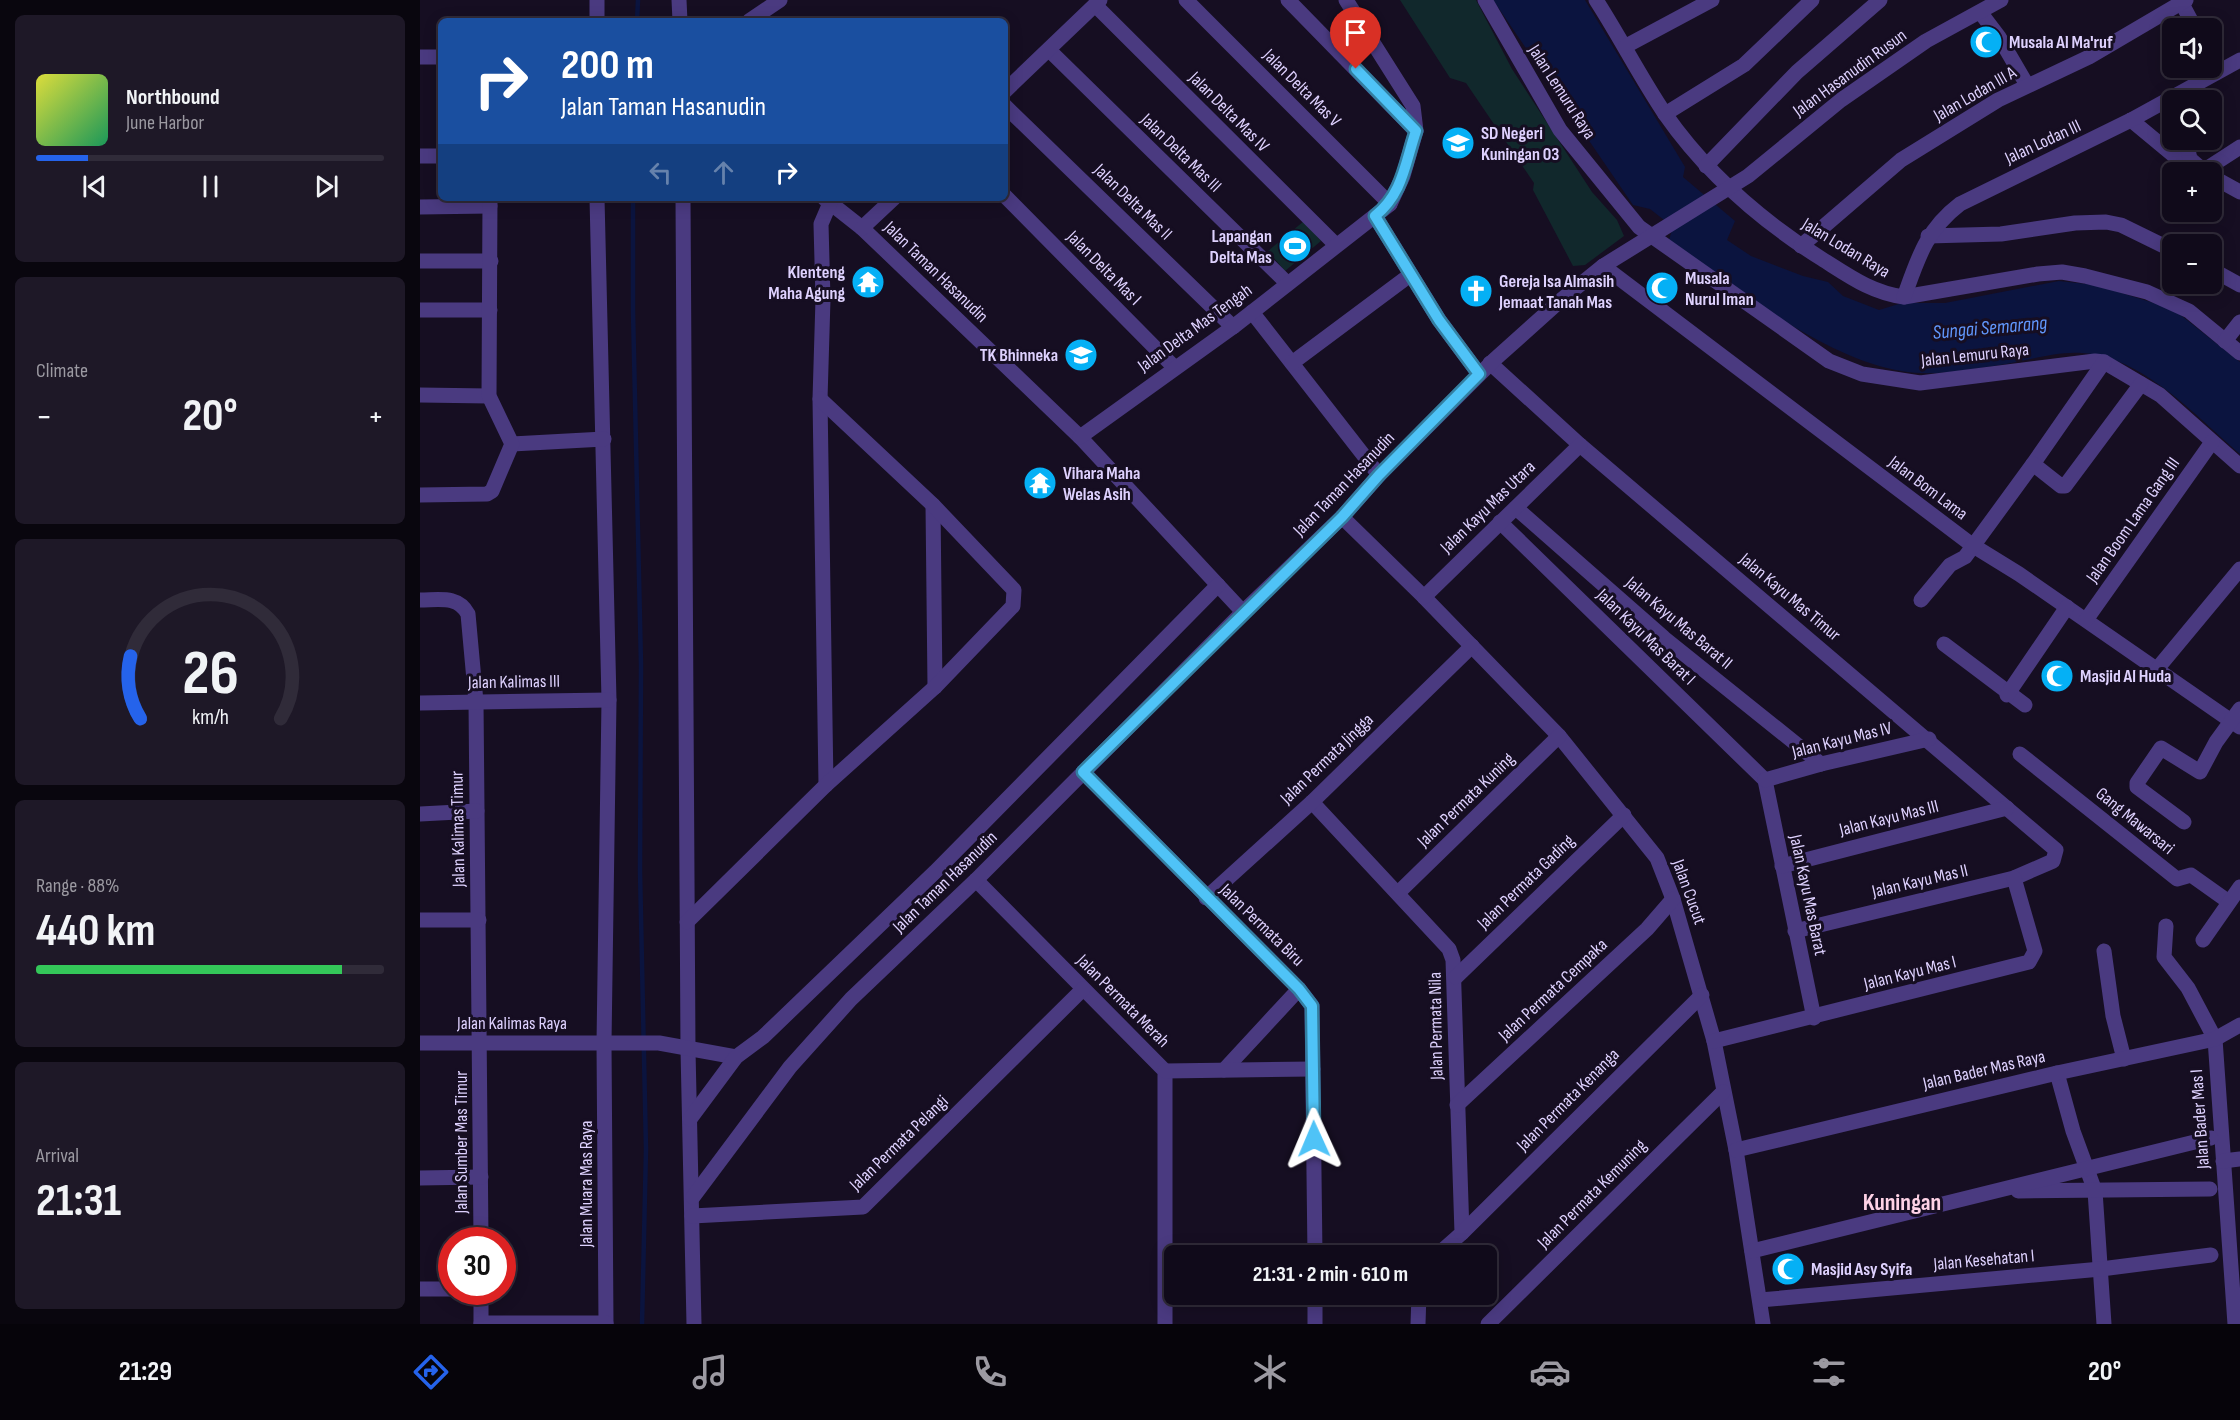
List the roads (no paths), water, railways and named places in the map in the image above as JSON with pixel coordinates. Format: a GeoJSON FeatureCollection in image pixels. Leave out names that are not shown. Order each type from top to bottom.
{"type":"FeatureCollection","features":[{"type":"Feature","properties":{"kind":"street"},"geometry":{"type":"LineString","coordinates":[[597,0],[597,18]]}},
{"type":"Feature","properties":{"kind":"street"},"geometry":{"type":"LineString","coordinates":[[679,0],[680,18]]}},
{"type":"Feature","properties":{"kind":"street"},"geometry":{"type":"LineString","coordinates":[[753,18],[780,0]]}},
{"type":"Feature","properties":{"kind":"street","name":"Jalan Delta Mas V"},"geometry":{"type":"LineString","coordinates":[[1186,0],[1390,204]]}},
{"type":"Feature","properties":{"kind":"street"},"geometry":{"type":"LineString","coordinates":[[1288,0],[1416,131]]}},
{"type":"Feature","properties":{"kind":"street"},"geometry":{"type":"LineString","coordinates":[[1346,0],[1413,106],[1416,131],[1403,176],[1390,204]]}},
{"type":"Feature","properties":{"kind":"street","name":"Jalan Lemuru Raya"},"geometry":{"type":"LineString","coordinates":[[1485,0],[1560,130],[1639,227],[1655,235],[1829,361],[1862,374],[1920,383],[2095,361],[2104,362]]}},
{"type":"Feature","properties":{"kind":"street","name":"Jalan Lodan Raya"},"geometry":{"type":"LineString","coordinates":[[1596,0],[1626,46],[1665,114],[1724,192],[1801,246],[1863,285],[1886,295],[1904,297],[2038,274],[2062,272],[2085,276],[2157,297],[2189,311],[2240,353]]}},
{"type":"Feature","properties":{"kind":"street"},"geometry":{"type":"LineString","coordinates":[[1626,46],[1712,0]]}},
{"type":"Feature","properties":{"kind":"street"},"geometry":{"type":"LineString","coordinates":[[1665,114],[1744,65],[1812,0]]}},
{"type":"Feature","properties":{"kind":"street"},"geometry":{"type":"LineString","coordinates":[[1706,166],[1797,72],[1880,0]]}},
{"type":"Feature","properties":{"kind":"street","name":"Jalan Hasanudin Rusun"},"geometry":{"type":"LineString","coordinates":[[1724,192],[1850,93],[1926,41],[2001,0]]}},
{"type":"Feature","properties":{"kind":"street"},"geometry":{"type":"LineString","coordinates":[[2184,1],[2191,18]]}},
{"type":"Feature","properties":{"kind":"street","name":"Jalan Lodan III A"},"geometry":{"type":"LineString","coordinates":[[1801,246],[1901,160],[2027,85],[2089,57],[2184,1]]}},
{"type":"Feature","properties":{"kind":"street"},"geometry":{"type":"LineString","coordinates":[[1008,88],[1098,3]]}},
{"type":"Feature","properties":{"kind":"street","name":"Jalan Delta Mas IV"},"geometry":{"type":"LineString","coordinates":[[1098,3],[1336,245]]}},
{"type":"Feature","properties":{"kind":"street"},"geometry":{"type":"LineString","coordinates":[[1980,12],[2000,37],[2027,85]]}},
{"type":"Feature","properties":{"kind":"street"},"geometry":{"type":"LineString","coordinates":[[1340,53],[1367,35]]}},
{"type":"Feature","properties":{"kind":"street","name":"Jalan Delta Mas III"},"geometry":{"type":"LineString","coordinates":[[1049,50],[1287,283]]}},
{"type":"Feature","properties":{"kind":"street"},"geometry":{"type":"LineString","coordinates":[[420,57],[438,57]]}},
{"type":"Feature","properties":{"kind":"street","name":"Jalan Lodan III"},"geometry":{"type":"LineString","coordinates":[[2222,64],[2240,60]]}},
{"type":"Feature","properties":{"kind":"street","name":"Jalan Lodan III"},"geometry":{"type":"LineString","coordinates":[[2188,90],[2201,78]]}},
{"type":"Feature","properties":{"kind":"street","name":"Jalan Delta Mas II"},"geometry":{"type":"LineString","coordinates":[[1008,109],[1233,327]]}},
{"type":"Feature","properties":{"kind":"street","name":"Jalan Lodan III"},"geometry":{"type":"LineString","coordinates":[[1904,297],[1928,236],[1943,217],[1979,193],[2058,158],[2131,120],[2162,109]]}},
{"type":"Feature","properties":{"kind":"street"},"geometry":{"type":"LineString","coordinates":[[2131,120],[2172,154],[2193,162]]}},
{"type":"Feature","properties":{"kind":"street"},"geometry":{"type":"LineString","coordinates":[[2220,162],[2240,147]]}},
{"type":"Feature","properties":{"kind":"street"},"geometry":{"type":"LineString","coordinates":[[2188,150],[2190,159]]}},
{"type":"Feature","properties":{"kind":"street"},"geometry":{"type":"LineString","coordinates":[[420,156],[438,156]]}},
{"type":"Feature","properties":{"kind":"street"},"geometry":{"type":"LineString","coordinates":[[2222,182],[2240,192]]}},
{"type":"Feature","properties":{"kind":"street","name":"Jalan Taman Hasanudin"},"geometry":{"type":"LineString","coordinates":[[693,1197],[790,1067],[851,999],[976,880],[1243,612],[1342,517],[1379,475],[1485,369],[1561,300],[1603,267],[1724,192]]}},
{"type":"Feature","properties":{"kind":"street","name":"Jalan Delta Mas I"},"geometry":{"type":"LineString","coordinates":[[1008,199],[1174,368]]}},
{"type":"Feature","properties":{"kind":"street","name":"Jalan Muara Mas Raya"},"geometry":{"type":"LineString","coordinates":[[597,201],[609,700],[604,1043],[606,1324]]}},
{"type":"Feature","properties":{"kind":"street"},"geometry":{"type":"LineString","coordinates":[[683,201],[687,1050],[693,1197],[694,1324]]}},
{"type":"Feature","properties":{"kind":"street"},"geometry":{"type":"LineString","coordinates":[[826,785],[820,399],[823,299],[821,224],[827,201]]}},
{"type":"Feature","properties":{"kind":"street","name":"Jalan Taman Hasanudin"},"geometry":{"type":"LineString","coordinates":[[827,201],[862,228],[1080,437],[1243,612]]}},
{"type":"Feature","properties":{"kind":"street"},"geometry":{"type":"LineString","coordinates":[[862,228],[891,201]]}},
{"type":"Feature","properties":{"kind":"street"},"geometry":{"type":"LineString","coordinates":[[420,207],[490,202],[489,396],[512,444],[492,490],[482,495],[420,495]]}},
{"type":"Feature","properties":{"kind":"street","name":"Jalan Delta Mas Tengah"},"geometry":{"type":"LineString","coordinates":[[1080,437],[1233,327],[1390,204]]}},
{"type":"Feature","properties":{"kind":"street","name":"Jalan Kayu Mas Timur"},"geometry":{"type":"LineString","coordinates":[[1375,216],[1439,320],[1485,369],[1580,445],[1929,739],[2056,850],[2053,861]]}},
{"type":"Feature","properties":{"kind":"street"},"geometry":{"type":"LineString","coordinates":[[1928,236],[2001,234],[2075,223],[2106,222],[2121,225],[2162,245]]}},
{"type":"Feature","properties":{"kind":"street"},"geometry":{"type":"LineString","coordinates":[[420,261],[491,261]]}},
{"type":"Feature","properties":{"kind":"street","name":"Jalan Bom Lama"},"geometry":{"type":"LineString","coordinates":[[1603,267],[1972,545],[2019,573],[2157,669],[2237,719]]}},
{"type":"Feature","properties":{"kind":"street"},"geometry":{"type":"LineString","coordinates":[[1292,363],[1410,275]]}},
{"type":"Feature","properties":{"kind":"street"},"geometry":{"type":"LineString","coordinates":[[2222,275],[2240,285]]}},
{"type":"Feature","properties":{"kind":"street"},"geometry":{"type":"LineString","coordinates":[[420,310],[490,309]]}},
{"type":"Feature","properties":{"kind":"street"},"geometry":{"type":"LineString","coordinates":[[1252,312],[1379,475]]}},
{"type":"Feature","properties":{"kind":"street"},"geometry":{"type":"LineString","coordinates":[[2225,341],[2240,322]]}},
{"type":"Feature","properties":{"kind":"street"},"geometry":{"type":"LineString","coordinates":[[1921,600],[1950,566],[1965,557],[2104,362],[2160,395],[2240,466]]}},
{"type":"Feature","properties":{"kind":"street"},"geometry":{"type":"LineString","coordinates":[[2033,464],[2061,486],[2065,486],[2141,384]]}},
{"type":"Feature","properties":{"kind":"street"},"geometry":{"type":"LineString","coordinates":[[420,395],[489,396]]}},
{"type":"Feature","properties":{"kind":"street"},"geometry":{"type":"LineString","coordinates":[[687,922],[826,785],[935,687],[1013,606],[1014,590],[933,505],[820,399]]}},
{"type":"Feature","properties":{"kind":"street"},"geometry":{"type":"LineString","coordinates":[[512,444],[604,439]]}},
{"type":"Feature","properties":{"kind":"street","name":"Jalan Boom Lama Gang III"},"geometry":{"type":"LineString","coordinates":[[2086,620],[2212,442]]}},
{"type":"Feature","properties":{"kind":"street","name":"Jalan Kayu Mas Utara"},"geometry":{"type":"LineString","coordinates":[[1424,597],[1580,445]]}},
{"type":"Feature","properties":{"kind":"street"},"geometry":{"type":"LineString","coordinates":[[933,505],[935,687]]}},
{"type":"Feature","properties":{"kind":"street","name":"Jalan Kayu Mas Barat II"},"geometry":{"type":"LineString","coordinates":[[1516,508],[1664,638],[1821,764]]}},
{"type":"Feature","properties":{"kind":"street","name":"Jalan Cucut"},"geometry":{"type":"LineString","coordinates":[[1342,517],[1424,597],[1559,736],[1657,858],[1673,899],[1714,1041],[1736,1150],[1763,1324]]}},
{"type":"Feature","properties":{"kind":"street","name":"Jalan Kayu Mas Barat I"},"geometry":{"type":"LineString","coordinates":[[1500,522],[1765,780]]}},
{"type":"Feature","properties":{"kind":"street"},"geometry":{"type":"LineString","coordinates":[[2157,669],[2240,569]]}},
{"type":"Feature","properties":{"kind":"street","name":"Jalan Taman Hasanudin"},"geometry":{"type":"LineString","coordinates":[[690,1119],[736,1057],[763,1038],[934,872],[1218,585]]}},
{"type":"Feature","properties":{"kind":"street","name":"Jalan Kalimas Timur"},"geometry":{"type":"LineString","coordinates":[[420,600],[456,600],[463,605],[468,614],[476,702],[480,1043]]}},
{"type":"Feature","properties":{"kind":"street"},"geometry":{"type":"LineString","coordinates":[[2008,694],[2067,607]]}},
{"type":"Feature","properties":{"kind":"street"},"geometry":{"type":"LineString","coordinates":[[1944,644],[2025,705]]}},
{"type":"Feature","properties":{"kind":"street","name":"Jalan Permata Jingga"},"geometry":{"type":"LineString","coordinates":[[1206,898],[1312,801],[1472,646]]}},
{"type":"Feature","properties":{"kind":"street","name":"Jalan Kalimas III"},"geometry":{"type":"LineString","coordinates":[[420,703],[609,700]]}},
{"type":"Feature","properties":{"kind":"street"},"geometry":{"type":"LineString","coordinates":[[2184,822],[2137,787],[2137,783],[2161,748],[2200,772],[2237,719]]}},
{"type":"Feature","properties":{"kind":"street","name":"Jalan Permata Kuning"},"geometry":{"type":"LineString","coordinates":[[1399,892],[1559,736]]}},
{"type":"Feature","properties":{"kind":"street","name":"Jalan Kayu Mas IV"},"geometry":{"type":"LineString","coordinates":[[1765,780],[1821,764],[1929,739]]}},
{"type":"Feature","properties":{"kind":"street","name":"Gang Mawarsari"},"geometry":{"type":"LineString","coordinates":[[2020,754],[2177,879],[2191,875],[2229,902]]}},
{"type":"Feature","properties":{"kind":"street","name":"Jalan Permata Biru"},"geometry":{"type":"LineString","coordinates":[[1083,772],[1299,989],[1312,1006],[1315,1245]]}},
{"type":"Feature","properties":{"kind":"street","name":"Jalan Kayu Mas Barat"},"geometry":{"type":"LineString","coordinates":[[1765,780],[1814,1018]]}},
{"type":"Feature","properties":{"kind":"street","name":"Jalan Permata Nila"},"geometry":{"type":"LineString","coordinates":[[1312,801],[1399,892],[1449,949],[1456,977],[1457,1105],[1462,1233]]}},
{"type":"Feature","properties":{"kind":"street","name":"Jalan Kayu Mas III"},"geometry":{"type":"LineString","coordinates":[[1782,866],[2007,808]]}},
{"type":"Feature","properties":{"kind":"street"},"geometry":{"type":"LineString","coordinates":[[420,813],[477,811]]}},
{"type":"Feature","properties":{"kind":"street","name":"Jalan Permata Gading"},"geometry":{"type":"LineString","coordinates":[[1456,977],[1624,815]]}},
{"type":"Feature","properties":{"kind":"street","name":"Jalan Kayu Mas II"},"geometry":{"type":"LineString","coordinates":[[1795,931],[2014,878],[2053,861]]}},
{"type":"Feature","properties":{"kind":"street","name":"Jalan Kayu Mas I"},"geometry":{"type":"LineString","coordinates":[[1714,1041],[1814,1018],[2029,962],[2034,958],[2035,951],[2014,878]]}},
{"type":"Feature","properties":{"kind":"street","name":"Jalan Permata Merah"},"geometry":{"type":"LineString","coordinates":[[976,880],[1165,1071],[1165,1324]]}},
{"type":"Feature","properties":{"kind":"street"},"geometry":{"type":"LineString","coordinates":[[2203,940],[2240,887]]}},
{"type":"Feature","properties":{"kind":"street","name":"Jalan Permata Cempaka"},"geometry":{"type":"LineString","coordinates":[[1457,1105],[1647,929],[1673,899]]}},
{"type":"Feature","properties":{"kind":"street"},"geometry":{"type":"LineString","coordinates":[[420,920],[479,920]]}},
{"type":"Feature","properties":{"kind":"street","name":"Jalan Bader Mas I"},"geometry":{"type":"LineString","coordinates":[[2166,926],[2164,957],[2188,988],[2215,1039],[2223,1161],[2236,1284],[2235,1324]]}},
{"type":"Feature","properties":{"kind":"street"},"geometry":{"type":"LineString","coordinates":[[2104,951],[2113,1016],[2124,1059]]}},
{"type":"Feature","properties":{"kind":"street","name":"Jalan Permata Pelangi"},"geometry":{"type":"LineString","coordinates":[[692,1216],[863,1207],[1083,988]]}},
{"type":"Feature","properties":{"kind":"street"},"geometry":{"type":"LineString","coordinates":[[1224,1070],[1299,989]]}},
{"type":"Feature","properties":{"kind":"street","name":"Jalan Permata Kenanga"},"geometry":{"type":"LineString","coordinates":[[1462,1233],[1702,995]]}},
{"type":"Feature","properties":{"kind":"street","name":"Jalan Bader Mas Raya"},"geometry":{"type":"LineString","coordinates":[[1736,1150],[2057,1073],[2215,1039],[2240,1025]]}},
{"type":"Feature","properties":{"kind":"street","name":"Jalan Kalimas Raya"},"geometry":{"type":"LineString","coordinates":[[420,1043],[658,1043],[736,1057]]}},
{"type":"Feature","properties":{"kind":"street","name":"Jalan Sumber Mas Timur"},"geometry":{"type":"LineString","coordinates":[[480,1043],[481,1227]]}},
{"type":"Feature","properties":{"kind":"street"},"geometry":{"type":"LineString","coordinates":[[1165,1071],[1313,1069]]}},
{"type":"Feature","properties":{"kind":"street"},"geometry":{"type":"LineString","coordinates":[[2057,1073],[2085,1169],[2095,1191],[2104,1324]]}},
{"type":"Feature","properties":{"kind":"street","name":"Jalan Permata Kemuning"},"geometry":{"type":"LineString","coordinates":[[1488,1324],[1723,1092]]}},
{"type":"Feature","properties":{"kind":"street"},"geometry":{"type":"LineString","coordinates":[[1752,1251],[2211,1138]]}},
{"type":"Feature","properties":{"kind":"street"},"geometry":{"type":"LineString","coordinates":[[2223,1161],[2240,1160]]}},
{"type":"Feature","properties":{"kind":"street"},"geometry":{"type":"LineString","coordinates":[[420,1178],[481,1177]]}},
{"type":"Feature","properties":{"kind":"street"},"geometry":{"type":"LineString","coordinates":[[1994,1191],[2210,1189]]}},
{"type":"Feature","properties":{"kind":"street"},"geometry":{"type":"LineString","coordinates":[[1448,1245],[1462,1233]]}},
{"type":"Feature","properties":{"kind":"street","name":"Jalan Kesehatan I"},"geometry":{"type":"LineString","coordinates":[[1760,1300],[2101,1269],[2211,1255]]}},
{"type":"Feature","properties":{"kind":"street"},"geometry":{"type":"LineString","coordinates":[[420,1289],[438,1289]]}},
{"type":"Feature","properties":{"kind":"street"},"geometry":{"type":"LineString","coordinates":[[481,1305],[481,1323],[606,1324]]}},
{"type":"Feature","properties":{"kind":"street"},"geometry":{"type":"LineString","coordinates":[[1315,1305],[1315,1324]]}},
{"type":"Feature","properties":{"kind":"street"},"geometry":{"type":"LineString","coordinates":[[1418,1324],[1419,1305]]}},
{"type":"Feature","properties":{"kind":"water","name":"Sungai Semarang"},"geometry":{"type":"Polygon","coordinates":[[[1493,0],[1585,0],[1685,167],[1683,177],[1735,221],[1727,240],[1751,256],[1803,276],[1828,282],[1843,296],[1879,310],[1902,303],[1945,303],[2059,281],[2096,285],[2173,309],[2240,362],[2240,454],[2167,391],[2126,365],[2104,357],[2082,353],[2063,353],[1967,370],[1914,373],[1871,364],[1841,352],[1780,318],[1668,243],[1673,227],[1650,209],[1633,205],[1493,0]]]}},
{"type":"Feature","properties":{"kind":"waterway"},"geometry":{"type":"LineString","coordinates":[[637,18],[638,0]]}},
{"type":"Feature","properties":{"kind":"waterway"},"geometry":{"type":"LineString","coordinates":[[633,201],[633,311],[641,665],[640,871],[646,1149],[642,1324]]}},
{"type":"Feature","properties":{"kind":"place","name":"Musala Al Ma'ruf"},"geometry":{"type":"Point","coordinates":[1986,42]}},
{"type":"Feature","properties":{"kind":"place","name":"SD Negeri Kuningan 03"},"geometry":{"type":"Point","coordinates":[1458,143]}},
{"type":"Feature","properties":{"kind":"place","name":"Lapangan Delta Mas"},"geometry":{"type":"Point","coordinates":[1295,246]}},
{"type":"Feature","properties":{"kind":"place","name":"Klenteng Maha Agung"},"geometry":{"type":"Point","coordinates":[868,282]}},
{"type":"Feature","properties":{"kind":"place","name":"Musala Nurul Iman"},"geometry":{"type":"Point","coordinates":[1662,288]}},
{"type":"Feature","properties":{"kind":"place","name":"Gereja Isa Almasih Jemaat Tanah Mas"},"geometry":{"type":"Point","coordinates":[1476,291]}},
{"type":"Feature","properties":{"kind":"place","name":"TK Bhinneka"},"geometry":{"type":"Point","coordinates":[1081,355]}},
{"type":"Feature","properties":{"kind":"place","name":"Vihara Maha Welas Asih"},"geometry":{"type":"Point","coordinates":[1040,483]}},
{"type":"Feature","properties":{"kind":"place","name":"Masjid Al Huda"},"geometry":{"type":"Point","coordinates":[2057,676]}},
{"type":"Feature","properties":{"kind":"place","name":"Masjid Asy Syifa"},"geometry":{"type":"Point","coordinates":[1788,1269]}},
{"type":"Feature","properties":{"kind":"district","name":"Kuningan"},"geometry":{"type":"Point","coordinates":[1902,1202]}}]}
